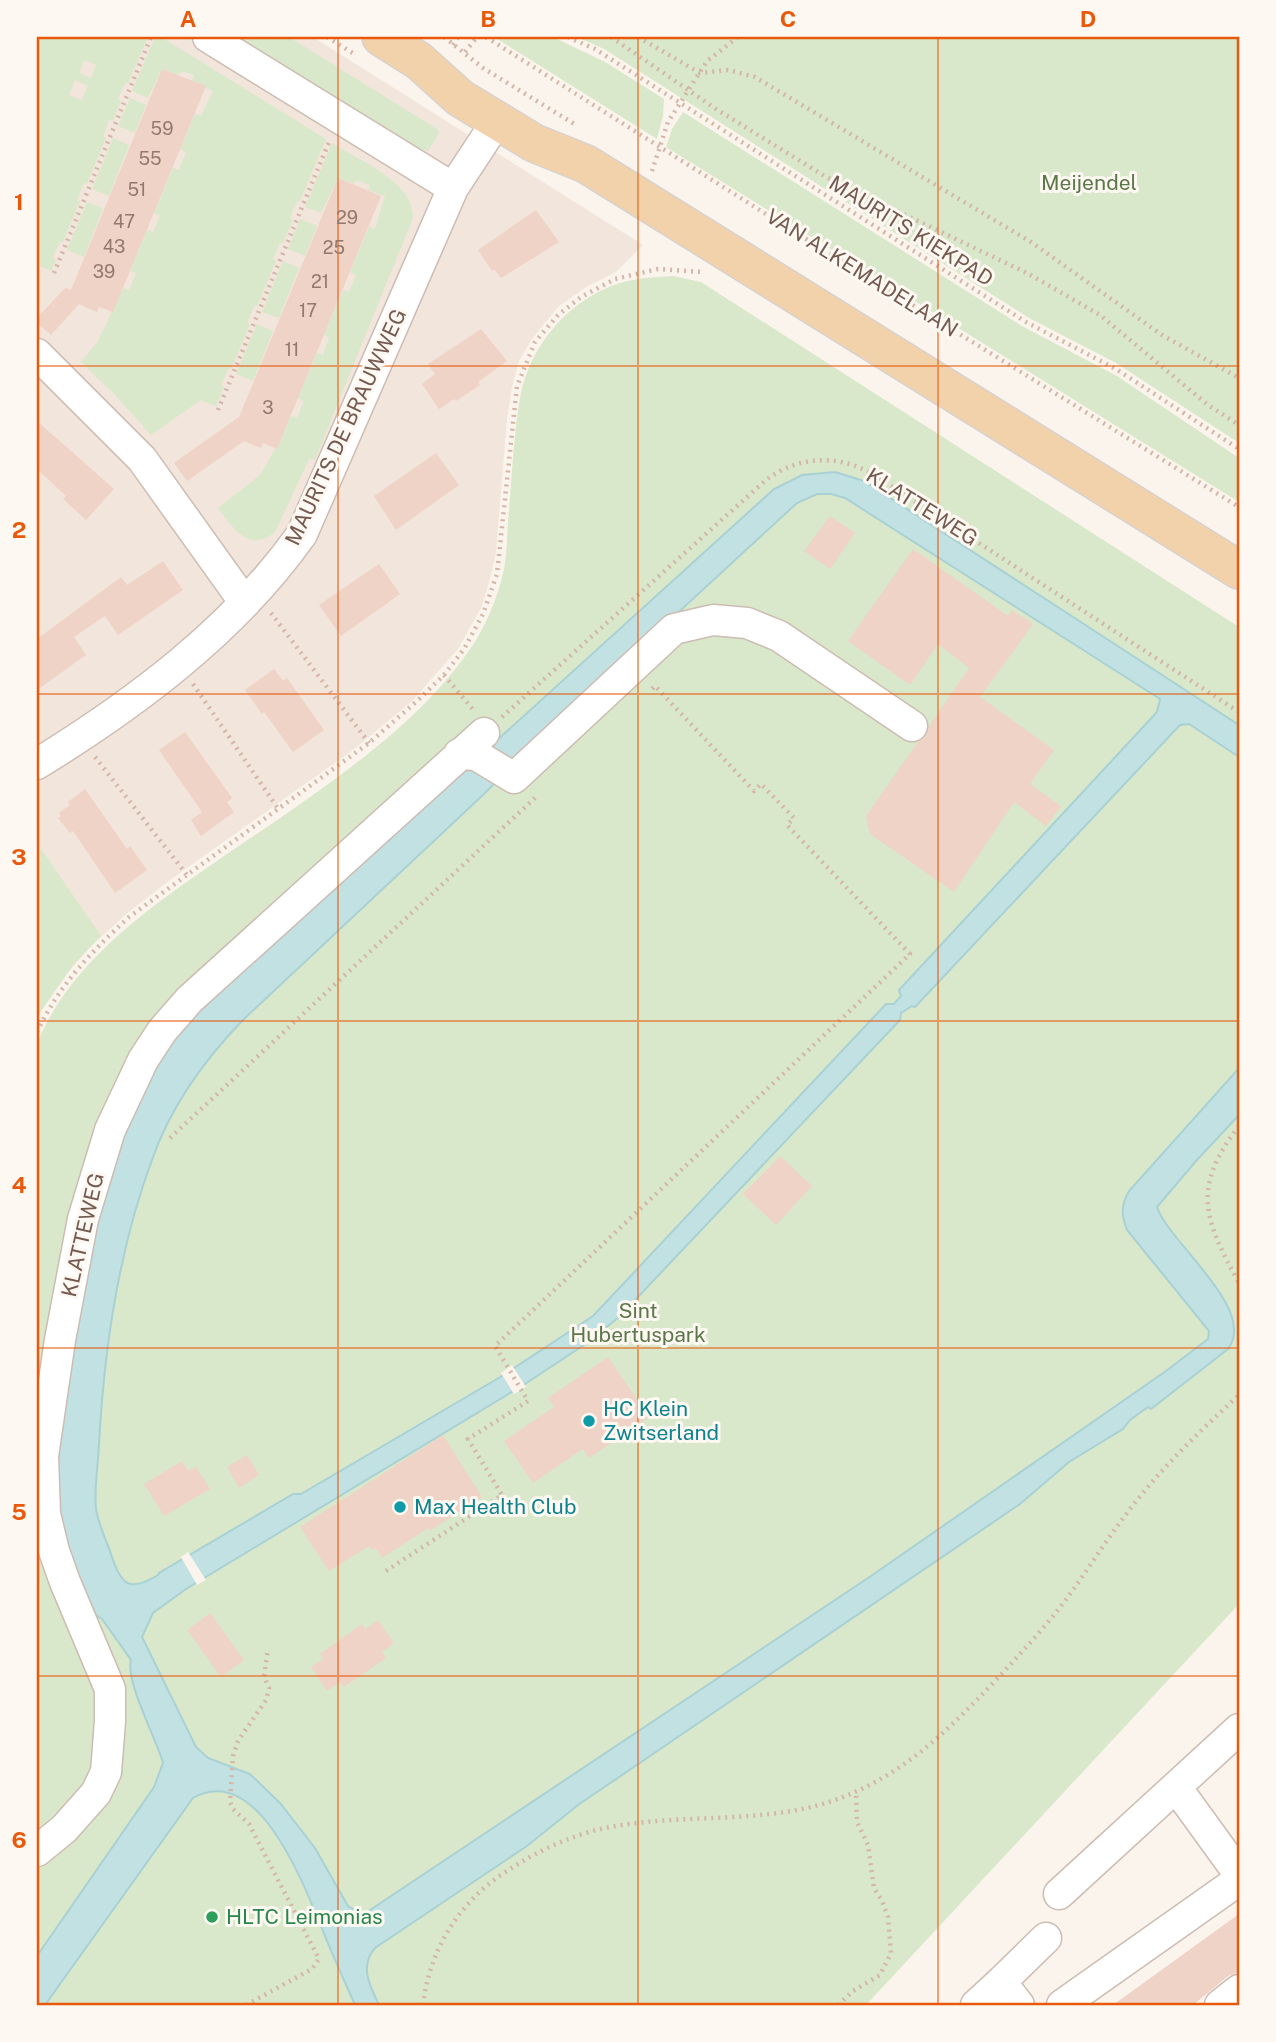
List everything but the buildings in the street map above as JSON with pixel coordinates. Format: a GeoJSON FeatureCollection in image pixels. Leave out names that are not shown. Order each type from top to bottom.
{"type":"FeatureCollection","features":[{"type":"Feature","properties":{"kind":"main road"},"geometry":{"type":"LineString","coordinates":[[381,37],[432,49],[473,79],[546,124],[586,164]]}},
{"type":"Feature","properties":{"kind":"main road"},"geometry":{"type":"LineString","coordinates":[[432,49],[460,98],[534,143],[586,164],[1239,570]]}},
{"type":"Feature","properties":{"kind":"street"},"geometry":{"type":"LineString","coordinates":[[208,37],[453,188]]}},
{"type":"Feature","properties":{"kind":"street","name":"MAURITS DE BRAUWWEG"},"geometry":{"type":"LineString","coordinates":[[37,764],[80,738],[180,665],[276,571],[302,534],[453,188],[497,121]]}},
{"type":"Feature","properties":{"kind":"street"},"geometry":{"type":"LineString","coordinates":[[37,354],[142,459],[244,603]]}},
{"type":"Feature","properties":{"kind":"street"},"geometry":{"type":"LineString","coordinates":[[478,734],[514,778],[674,629],[713,620],[747,623],[779,636],[912,726]]}},
{"type":"Feature","properties":{"kind":"street","name":"KLATTEWEG"},"geometry":{"type":"LineString","coordinates":[[37,1851],[83,1810],[96,1793],[106,1772],[110,1689],[54,1551],[45,1514],[43,1456],[60,1340],[83,1219],[110,1130],[143,1060],[162,1031],[189,1000],[478,734]]}},
{"type":"Feature","properties":{"kind":"street"},"geometry":{"type":"LineString","coordinates":[[1059,1894],[1239,1729]]}},
{"type":"Feature","properties":{"kind":"street"},"geometry":{"type":"LineString","coordinates":[[1176,1787],[1239,1874]]}},
{"type":"Feature","properties":{"kind":"street"},"geometry":{"type":"LineString","coordinates":[[1062,2005],[1239,1880]]}},
{"type":"Feature","properties":{"kind":"street"},"geometry":{"type":"LineString","coordinates":[[976,2005],[1010,1994],[1046,1938]]}},
{"type":"Feature","properties":{"kind":"street"},"geometry":{"type":"LineString","coordinates":[[1220,2005],[1239,1990]]}},
{"type":"Feature","properties":{"kind":"path"},"geometry":{"type":"LineString","coordinates":[[54,273],[151,37]]}},
{"type":"Feature","properties":{"kind":"path"},"geometry":{"type":"LineString","coordinates":[[432,49],[465,52],[477,37]]}},
{"type":"Feature","properties":{"kind":"path","name":"VAN ALKEMADELAAN"},"geometry":{"type":"LineString","coordinates":[[486,37],[1239,507]]}},
{"type":"Feature","properties":{"kind":"path","name":"MAURITS KIEKPAD"},"geometry":{"type":"LineString","coordinates":[[568,37],[595,48],[1026,322],[1116,369],[1239,449]]}},
{"type":"Feature","properties":{"kind":"path"},"geometry":{"type":"LineString","coordinates":[[611,37],[716,109],[826,177],[1027,273],[1101,315],[1208,405],[1239,425]]}},
{"type":"Feature","properties":{"kind":"path"},"geometry":{"type":"LineString","coordinates":[[638,37],[701,73],[728,70],[755,77],[1031,242],[1162,335],[1239,379]]}},
{"type":"Feature","properties":{"kind":"path"},"geometry":{"type":"LineString","coordinates":[[651,172],[668,122],[708,61],[738,37]]}},
{"type":"Feature","properties":{"kind":"path"},"geometry":{"type":"LineString","coordinates":[[218,410],[331,137]]}},
{"type":"Feature","properties":{"kind":"path"},"geometry":{"type":"LineString","coordinates":[[37,1032],[51,1003],[97,947],[129,918],[369,743],[418,701],[444,675],[464,649],[483,614],[497,574],[517,386],[535,342],[558,315],[581,297],[615,279],[657,269],[706,272]]}},
{"type":"Feature","properties":{"kind":"path","name":"KLATTEWEG"},"geometry":{"type":"LineString","coordinates":[[478,734],[766,480],[785,468],[816,460],[850,464],[871,473],[1239,712]]}},
{"type":"Feature","properties":{"kind":"path"},"geometry":{"type":"LineString","coordinates":[[244,603],[274,614],[369,743]]}},
{"type":"Feature","properties":{"kind":"path"},"geometry":{"type":"LineString","coordinates":[[180,665],[279,810]]}},
{"type":"Feature","properties":{"kind":"path"},"geometry":{"type":"LineString","coordinates":[[444,675],[478,734]]}},
{"type":"Feature","properties":{"kind":"path"},"geometry":{"type":"LineString","coordinates":[[386,1571],[502,1494],[468,1439],[528,1401],[495,1346],[910,954],[787,825],[794,818],[761,784],[754,791],[655,686],[645,696]]}},
{"type":"Feature","properties":{"kind":"path"},"geometry":{"type":"LineString","coordinates":[[80,738],[187,875]]}},
{"type":"Feature","properties":{"kind":"path"},"geometry":{"type":"LineString","coordinates":[[170,1138],[544,790]]}},
{"type":"Feature","properties":{"kind":"path"},"geometry":{"type":"LineString","coordinates":[[1239,1125],[1212,1168],[1207,1195],[1216,1241],[1239,1283]]}},
{"type":"Feature","properties":{"kind":"path"},"geometry":{"type":"LineString","coordinates":[[423,2005],[432,1961],[465,1906],[487,1884],[535,1852],[591,1832],[641,1824],[759,1816],[807,1807],[856,1792],[895,1772],[924,1751],[962,1716],[1060,1607],[1128,1512],[1178,1453],[1239,1395]]}},
{"type":"Feature","properties":{"kind":"path"},"geometry":{"type":"LineString","coordinates":[[246,2005],[312,1969],[319,1959],[248,1824],[233,1809],[230,1802],[233,1756],[237,1741],[266,1700],[269,1688],[264,1676],[268,1649]]}},
{"type":"Feature","properties":{"kind":"path"},"geometry":{"type":"LineString","coordinates":[[838,2005],[853,1991],[880,1975],[891,1953],[888,1917],[874,1888],[868,1845],[857,1822],[856,1792]]}},
{"type":"Feature","properties":{"kind":"shaded area"},"geometry":{"type":"Polygon","coordinates":[[[37,37],[313,37],[643,245],[616,272],[586,287],[558,307],[532,339],[519,361],[507,419],[496,552],[482,606],[458,649],[412,701],[353,750],[130,911],[91,946],[64,977],[37,1017],[37,37]]]}},
{"type":"Feature","properties":{"kind":"green space"},"geometry":{"type":"Polygon","coordinates":[[[37,37],[148,37],[118,99],[121,101],[113,121],[109,120],[103,137],[106,138],[87,184],[84,183],[77,200],[80,201],[63,242],[60,241],[51,271],[37,265],[37,37]],[[84,60],[79,73],[91,78],[96,65],[84,60]],[[75,80],[69,95],[82,100],[88,86],[75,80]]]}},
{"type":"Feature","properties":{"kind":"green space"},"geometry":{"type":"Polygon","coordinates":[[[155,37],[161,37],[326,139],[300,201],[297,201],[290,218],[293,220],[283,243],[280,243],[273,259],[276,261],[257,306],[254,306],[247,323],[250,324],[231,369],[228,369],[221,385],[224,387],[216,406],[201,400],[151,435],[81,362],[98,341],[123,288],[129,290],[136,273],[130,271],[147,230],[153,232],[160,216],[154,213],[173,168],[179,170],[186,152],[180,149],[195,114],[201,116],[213,91],[192,81],[194,75],[181,71],[179,75],[162,69],[148,98],[132,91],[155,37]]]}},
{"type":"Feature","properties":{"kind":"green space"},"geometry":{"type":"Polygon","coordinates":[[[239,37],[289,37],[437,129],[439,133],[428,151],[420,149],[239,37]]]}},
{"type":"Feature","properties":{"kind":"green space"},"geometry":{"type":"Polygon","coordinates":[[[494,37],[553,37],[605,62],[664,99],[657,139],[494,37]]]}},
{"type":"Feature","properties":{"kind":"green space","name":"Meijendel"},"geometry":{"type":"Polygon","coordinates":[[[577,37],[1239,37],[1239,443],[1116,363],[1029,318],[604,49],[577,37]]]}},
{"type":"Feature","properties":{"kind":"green space"},"geometry":{"type":"Polygon","coordinates":[[[130,98],[146,105],[135,133],[118,126],[130,98]]]}},
{"type":"Feature","properties":{"kind":"green space"},"geometry":{"type":"Polygon","coordinates":[[[683,112],[1022,326],[1117,376],[1239,458],[1239,502],[666,147],[672,129],[683,112]]]}},
{"type":"Feature","properties":{"kind":"green space"},"geometry":{"type":"Polygon","coordinates":[[[113,138],[129,145],[109,196],[92,189],[113,138]]]}},
{"type":"Feature","properties":{"kind":"green space"},"geometry":{"type":"Polygon","coordinates":[[[332,143],[395,183],[405,193],[413,218],[315,460],[309,459],[275,532],[266,538],[249,539],[235,530],[218,508],[260,475],[277,449],[291,416],[297,418],[304,401],[298,398],[317,353],[323,355],[329,338],[324,335],[343,290],[349,292],[356,275],[350,272],[369,227],[375,229],[385,196],[368,190],[370,185],[356,180],[354,184],[338,178],[321,213],[305,207],[332,143]]]}},
{"type":"Feature","properties":{"kind":"green space"},"geometry":{"type":"Polygon","coordinates":[[[87,202],[103,208],[84,257],[67,250],[87,202]]]}},
{"type":"Feature","properties":{"kind":"green space"},"geometry":{"type":"Polygon","coordinates":[[[300,219],[317,226],[305,256],[288,249],[300,219]]]}},
{"type":"Feature","properties":{"kind":"green space"},"geometry":{"type":"Polygon","coordinates":[[[283,261],[299,268],[279,318],[262,312],[283,261]]]}},
{"type":"Feature","properties":{"kind":"green space","name":"Sint Hubertuspark"},"geometry":{"type":"Polygon","coordinates":[[[673,276],[701,282],[1239,627],[1239,1604],[866,2005],[37,2005],[37,1043],[51,1014],[69,988],[112,941],[188,881],[350,768],[415,713],[443,683],[480,633],[501,580],[506,557],[520,398],[532,360],[554,327],[584,300],[620,283],[673,276]]]}},
{"type":"Feature","properties":{"kind":"green space"},"geometry":{"type":"Polygon","coordinates":[[[257,324],[273,331],[253,381],[236,374],[257,324]]]}},
{"type":"Feature","properties":{"kind":"green space"},"geometry":{"type":"Polygon","coordinates":[[[37,843],[101,936],[74,964],[37,1017],[37,843]]]}},
{"type":"Feature","properties":{"kind":"water"},"geometry":{"type":"Polygon","coordinates":[[[835,472],[864,481],[1239,725],[1239,757],[1189,724],[1180,725],[915,1007],[912,1006],[901,1013],[900,1020],[619,1317],[584,1345],[525,1384],[186,1589],[153,1613],[142,1637],[196,1747],[208,1758],[250,1774],[280,1803],[315,1848],[348,1906],[367,1912],[871,1576],[1208,1339],[1209,1331],[1127,1230],[1123,1206],[1129,1191],[1239,1068],[1239,1115],[1157,1207],[1177,1239],[1222,1296],[1231,1315],[1234,1333],[1228,1349],[1151,1409],[1148,1407],[1130,1420],[1123,1429],[1069,1462],[1020,1504],[578,1805],[527,1846],[375,1948],[370,1955],[367,1969],[379,2005],[355,2005],[293,1863],[277,1837],[259,1814],[239,1797],[217,1791],[193,1798],[45,2005],[37,2005],[37,1956],[154,1787],[163,1763],[132,1681],[131,1660],[102,1619],[96,1615],[77,1576],[59,1512],[54,1469],[55,1439],[100,1209],[126,1127],[144,1088],[166,1051],[194,1015],[774,489],[802,475],[835,472]],[[817,494],[797,503],[517,761],[244,1019],[190,1084],[160,1140],[140,1194],[122,1265],[109,1337],[101,1409],[96,1509],[118,1573],[127,1583],[140,1584],[148,1581],[293,1494],[301,1494],[502,1376],[593,1316],[886,1004],[894,1004],[901,996],[899,990],[1157,712],[1160,699],[845,498],[817,494]]]}},
{"type":"Feature","properties":{"kind":"pier"},"geometry":{"type":"Polygon","coordinates":[[[512,1365],[526,1387],[514,1394],[501,1373],[512,1365]]]}},
{"type":"Feature","properties":{"kind":"pier"},"geometry":{"type":"Polygon","coordinates":[[[188,1552],[206,1580],[197,1585],[181,1557],[188,1552]]]}},
{"type":"Feature","properties":{"kind":"place","name":"HC Klein Zwitserland"},"geometry":{"type":"Point","coordinates":[589,1421]}},
{"type":"Feature","properties":{"kind":"place","name":"Max Health Club"},"geometry":{"type":"Point","coordinates":[400,1507]}},
{"type":"Feature","properties":{"kind":"place","name":"HLTC Leimonias"},"geometry":{"type":"Point","coordinates":[212,1917]}}]}
